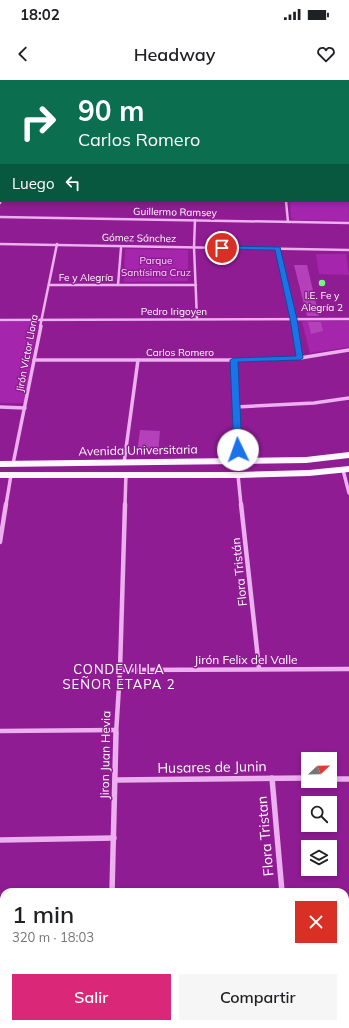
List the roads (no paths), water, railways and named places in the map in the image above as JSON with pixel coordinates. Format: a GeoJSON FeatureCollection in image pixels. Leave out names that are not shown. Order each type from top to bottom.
{"type":"FeatureCollection","features":[{"type":"Feature","properties":{"kind":"main road","name":"Avenida Universitaria"},"geometry":{"type":"LineString","coordinates":[[0,464],[306,460],[349,455]]}},
{"type":"Feature","properties":{"kind":"main road","name":"Avenida Universitaria"},"geometry":{"type":"LineString","coordinates":[[0,475],[238,474],[346,470]]}},
{"type":"Feature","properties":{"kind":"street"},"geometry":{"type":"LineString","coordinates":[[286,202],[288,222]]}},
{"type":"Feature","properties":{"kind":"street","name":"Guillermo Ramsey"},"geometry":{"type":"LineString","coordinates":[[0,217],[349,223]]}},
{"type":"Feature","properties":{"kind":"street"},"geometry":{"type":"LineString","coordinates":[[196,220],[194,247],[197,319]]}},
{"type":"Feature","properties":{"kind":"street","name":"Gómez Sánchez"},"geometry":{"type":"LineString","coordinates":[[0,244],[349,250]]}},
{"type":"Feature","properties":{"kind":"street","name":"Jirón Víctor Llona"},"geometry":{"type":"LineString","coordinates":[[13,464],[57,244]]}},
{"type":"Feature","properties":{"kind":"street"},"geometry":{"type":"LineString","coordinates":[[118,285],[122,248]]}},
{"type":"Feature","properties":{"kind":"street"},"geometry":{"type":"LineString","coordinates":[[278,248],[294,319],[300,358]]}},
{"type":"Feature","properties":{"kind":"street","name":"Fe y Alegría"},"geometry":{"type":"LineString","coordinates":[[49,285],[196,285]]}},
{"type":"Feature","properties":{"kind":"street","name":"Pedro Irigoyen"},"geometry":{"type":"LineString","coordinates":[[0,320],[349,319]]}},
{"type":"Feature","properties":{"kind":"street","name":"Carlos Romero"},"geometry":{"type":"LineString","coordinates":[[34,360],[234,360],[300,358],[349,350]]}},
{"type":"Feature","properties":{"kind":"street"},"geometry":{"type":"LineString","coordinates":[[124,463],[138,360]]}},
{"type":"Feature","properties":{"kind":"street"},"geometry":{"type":"LineString","coordinates":[[234,360],[238,461]]}},
{"type":"Feature","properties":{"kind":"street"},"geometry":{"type":"LineString","coordinates":[[236,407],[314,403],[349,398]]}},
{"type":"Feature","properties":{"kind":"street"},"geometry":{"type":"LineString","coordinates":[[0,407],[25,408]]}},
{"type":"Feature","properties":{"kind":"street"},"geometry":{"type":"LineString","coordinates":[[346,470],[349,493]]}},
{"type":"Feature","properties":{"kind":"street","name":"Jiron Juan Hevia"},"geometry":{"type":"LineString","coordinates":[[112,888],[116,780],[116,730],[120,670],[126,474]]}},
{"type":"Feature","properties":{"kind":"street","name":"Flora Tristán"},"geometry":{"type":"LineString","coordinates":[[238,474],[259,668]]}},
{"type":"Feature","properties":{"kind":"street"},"geometry":{"type":"LineString","coordinates":[[0,542],[10,475]]}},
{"type":"Feature","properties":{"kind":"street","name":"Jirón Felix del Valle"},"geometry":{"type":"LineString","coordinates":[[120,670],[259,668],[349,669]]}},
{"type":"Feature","properties":{"kind":"street"},"geometry":{"type":"LineString","coordinates":[[0,731],[116,730]]}},
{"type":"Feature","properties":{"kind":"street","name":"Flora Tristan"},"geometry":{"type":"LineString","coordinates":[[272,778],[282,888]]}},
{"type":"Feature","properties":{"kind":"street","name":"Husares de Junin"},"geometry":{"type":"LineString","coordinates":[[116,780],[301,778]]}},
{"type":"Feature","properties":{"kind":"street"},"geometry":{"type":"LineString","coordinates":[[337,779],[349,779]]}},
{"type":"Feature","properties":{"kind":"street"},"geometry":{"type":"LineString","coordinates":[[0,840],[114,838]]}},
{"type":"Feature","properties":{"kind":"place","name":"I.E. Fe y Alegría 2"},"geometry":{"type":"Point","coordinates":[322,283]}},
{"type":"Feature","properties":{"kind":"district","name":"CONDEVILLA SEÑOR ETAPA 2"},"geometry":{"type":"Point","coordinates":[119,676]}},
{"type":"Feature","properties":{"kind":"park label","name":"Parque Santísima Cruz"},"geometry":{"type":"Point","coordinates":[156,266]}}]}
